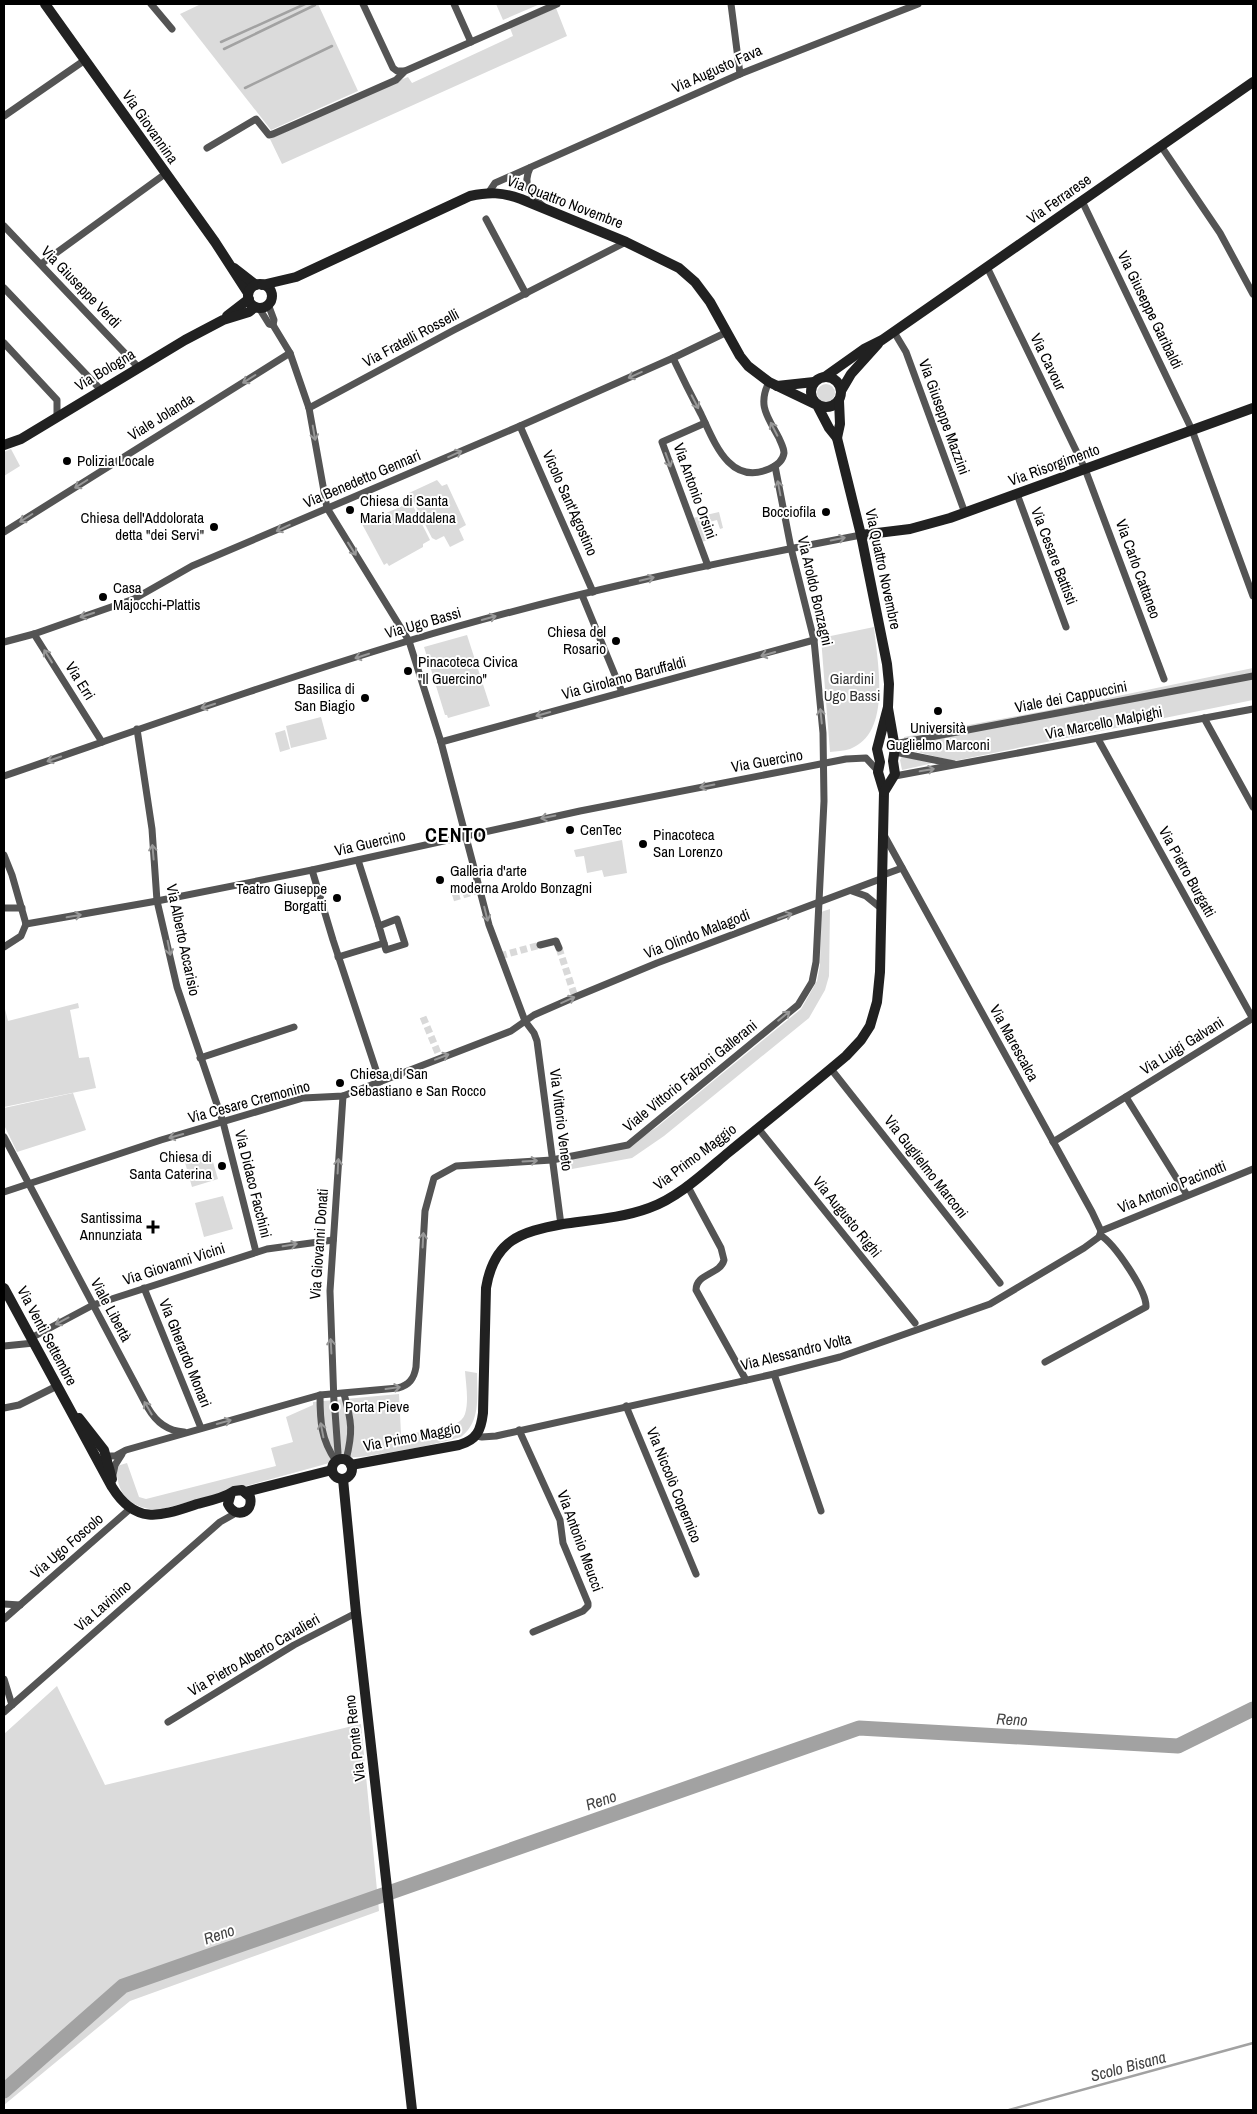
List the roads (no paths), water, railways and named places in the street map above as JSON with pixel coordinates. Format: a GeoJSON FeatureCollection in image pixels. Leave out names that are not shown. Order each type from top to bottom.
{"type":"FeatureCollection","features":[{"type":"Feature","properties":{"kind":"main road","name":"Via Giovannina"},"geometry":{"type":"LineString","coordinates":[[46,4],[231,266],[237,278],[258,301]]}},
{"type":"Feature","properties":{"kind":"main road","name":"Via Ferrarese"},"geometry":{"type":"LineString","coordinates":[[826,376],[864,349],[894,332],[1253,82]]}},
{"type":"Feature","properties":{"kind":"main road","name":"Via Quattro Novembre"},"geometry":{"type":"LineString","coordinates":[[258,301],[296,276],[470,196],[489,192],[512,195],[668,261],[690,277],[710,302],[744,362],[753,371],[773,384],[817,405]]}},
{"type":"Feature","properties":{"kind":"main road","name":"Via Giovannina"},"geometry":{"type":"LineString","coordinates":[[231,266],[259,285]]}},
{"type":"Feature","properties":{"kind":"main road","name":"Via Quattro Novembre"},"geometry":{"type":"LineString","coordinates":[[259,285],[296,276]]}},
{"type":"Feature","properties":{"kind":"main road"},"geometry":{"type":"LineString","coordinates":[[259,285],[268,288],[258,301],[259,285]]}},
{"type":"Feature","properties":{"kind":"main road","name":"Via Bologna"},"geometry":{"type":"LineString","coordinates":[[4,445],[21,440],[138,367],[223,320],[249,312],[258,301]]}},
{"type":"Feature","properties":{"kind":"main road","name":"Via Ferrarese"},"geometry":{"type":"LineString","coordinates":[[840,396],[851,374],[882,340]]}},
{"type":"Feature","properties":{"kind":"main road"},"geometry":{"type":"LineString","coordinates":[[773,384],[814,382],[826,376],[838,382],[840,396],[831,407],[817,405]]}},
{"type":"Feature","properties":{"kind":"main road","name":"Via Quattro Novembre"},"geometry":{"type":"LineString","coordinates":[[814,382],[810,394],[829,428],[837,438],[862,535],[887,664],[889,684],[888,707],[878,745],[880,762],[886,777]]}},
{"type":"Feature","properties":{"kind":"main road","name":"Via Quattro Novembre"},"geometry":{"type":"LineString","coordinates":[[837,438],[840,424],[840,396]]}},
{"type":"Feature","properties":{"kind":"main road","name":"Via Risorgimento"},"geometry":{"type":"LineString","coordinates":[[862,535],[919,528],[1253,408]]}},
{"type":"Feature","properties":{"kind":"main road","name":"Via Quattro Novembre"},"geometry":{"type":"LineString","coordinates":[[886,777],[893,761],[895,748],[888,707]]}},
{"type":"Feature","properties":{"kind":"main road"},"geometry":{"type":"LineString","coordinates":[[878,745],[886,740],[895,748]]}},
{"type":"Feature","properties":{"kind":"main road","name":"Via Primo Maggio"},"geometry":{"type":"LineString","coordinates":[[341,1462],[470,1442],[481,1428],[483,1413],[484,1305],[490,1268],[501,1251],[516,1237],[530,1231],[649,1208],[687,1185],[831,1069],[857,1045],[873,1019],[880,983],[884,792],[886,777]]}},
{"type":"Feature","properties":{"kind":"main road","name":"Via Venti Settembre"},"geometry":{"type":"LineString","coordinates":[[4,1288],[120,1498],[131,1508],[146,1515],[159,1516],[238,1490],[248,1496]]}},
{"type":"Feature","properties":{"kind":"main road","name":"Via Venti Settembre"},"geometry":{"type":"LineString","coordinates":[[64,1399],[97,1439],[106,1457],[120,1498]]}},
{"type":"Feature","properties":{"kind":"main road"},"geometry":{"type":"LineString","coordinates":[[341,1462],[351,1474],[343,1479],[337,1478],[341,1462]]}},
{"type":"Feature","properties":{"kind":"main road"},"geometry":{"type":"LineString","coordinates":[[231,1493],[231,1508],[247,1511],[248,1496],[268,1486],[341,1462]]}},
{"type":"Feature","properties":{"kind":"main road","name":"Via Ponte Reno"},"geometry":{"type":"LineString","coordinates":[[343,1479],[356,1613],[412,2110]]}},
{"type":"Feature","properties":{"kind":"main road","name":"Via Venti Settembre"},"geometry":{"type":"LineString","coordinates":[[206,1502],[231,1508]]}},
{"type":"Feature","properties":{"kind":"street"},"geometry":{"type":"LineString","coordinates":[[151,4],[172,29]]}},
{"type":"Feature","properties":{"kind":"street"},"geometry":{"type":"LineString","coordinates":[[363,4],[393,68],[398,72],[405,71],[555,4]]}},
{"type":"Feature","properties":{"kind":"street"},"geometry":{"type":"LineString","coordinates":[[454,4],[471,42]]}},
{"type":"Feature","properties":{"kind":"street"},"geometry":{"type":"LineString","coordinates":[[731,4],[740,74]]}},
{"type":"Feature","properties":{"kind":"street","name":"Via Augusto Fava"},"geometry":{"type":"LineString","coordinates":[[489,192],[495,183],[740,74],[918,4]]}},
{"type":"Feature","properties":{"kind":"street"},"geometry":{"type":"LineString","coordinates":[[4,116],[85,60]]}},
{"type":"Feature","properties":{"kind":"street"},"geometry":{"type":"LineString","coordinates":[[207,148],[256,119],[269,135],[273,134],[396,80],[405,71]]}},
{"type":"Feature","properties":{"kind":"street"},"geometry":{"type":"LineString","coordinates":[[1161,146],[1220,233],[1253,294]]}},
{"type":"Feature","properties":{"kind":"street"},"geometry":{"type":"LineString","coordinates":[[530,168],[526,177],[526,184],[530,192],[548,210]]}},
{"type":"Feature","properties":{"kind":"street"},"geometry":{"type":"LineString","coordinates":[[41,264],[165,174]]}},
{"type":"Feature","properties":{"kind":"street","name":"Via Giuseppe Garibaldi"},"geometry":{"type":"LineString","coordinates":[[1082,201],[1192,430],[1253,596]]}},
{"type":"Feature","properties":{"kind":"street"},"geometry":{"type":"LineString","coordinates":[[486,219],[526,294]]}},
{"type":"Feature","properties":{"kind":"street","name":"Via Giuseppe Verdi"},"geometry":{"type":"LineString","coordinates":[[4,226],[138,367]]}},
{"type":"Feature","properties":{"kind":"street","name":"Via Fratelli Rosselli"},"geometry":{"type":"LineString","coordinates":[[309,408],[454,330],[626,242]]}},
{"type":"Feature","properties":{"kind":"street","name":"Via Cavour"},"geometry":{"type":"LineString","coordinates":[[987,267],[1086,468]]}},
{"type":"Feature","properties":{"kind":"street"},"geometry":{"type":"LineString","coordinates":[[4,288],[101,390]]}},
{"type":"Feature","properties":{"kind":"street"},"geometry":{"type":"LineString","coordinates":[[258,301],[269,324],[273,325],[290,353],[309,408],[327,508]]}},
{"type":"Feature","properties":{"kind":"street","name":"Via Benedetto Gennari"},"geometry":{"type":"LineString","coordinates":[[4,642],[34,634],[134,599],[192,566],[327,508],[384,486],[673,358],[727,332]]}},
{"type":"Feature","properties":{"kind":"street","name":"Via Giuseppe Mazzini"},"geometry":{"type":"LineString","coordinates":[[894,332],[906,352],[964,513]]}},
{"type":"Feature","properties":{"kind":"street"},"geometry":{"type":"LineString","coordinates":[[4,343],[57,400],[57,417]]}},
{"type":"Feature","properties":{"kind":"street","name":"Viale Jolanda"},"geometry":{"type":"LineString","coordinates":[[4,532],[290,353]]}},
{"type":"Feature","properties":{"kind":"street"},"geometry":{"type":"LineString","coordinates":[[673,358],[719,452],[737,468],[755,473],[775,466],[781,461],[784,449],[764,408],[763,394],[773,384]]}},
{"type":"Feature","properties":{"kind":"street","name":"Via Antonio Orsini"},"geometry":{"type":"LineString","coordinates":[[705,423],[662,442],[708,566]]}},
{"type":"Feature","properties":{"kind":"street","name":"Vicolo Sant'Agostino"},"geometry":{"type":"LineString","coordinates":[[520,426],[593,592]]}},
{"type":"Feature","properties":{"kind":"street","name":"Via Aroldo Bonzagni"},"geometry":{"type":"LineString","coordinates":[[775,466],[791,548],[814,640],[824,765],[819,903]]}},
{"type":"Feature","properties":{"kind":"street","name":"Via Carlo Cattaneo"},"geometry":{"type":"LineString","coordinates":[[1086,468],[1164,679]]}},
{"type":"Feature","properties":{"kind":"street","name":"Via Cesare Battisti"},"geometry":{"type":"LineString","coordinates":[[1017,494],[1066,627]]}},
{"type":"Feature","properties":{"kind":"street","name":"Via Vittorio Veneto"},"geometry":{"type":"LineString","coordinates":[[327,508],[409,641],[441,742],[466,835],[478,890],[489,925],[525,1021],[534,1033],[537,1041],[561,1225]]}},
{"type":"Feature","properties":{"kind":"street","name":"Via Ugo Bassi"},"geometry":{"type":"LineString","coordinates":[[4,776],[137,729],[409,641],[582,594],[791,548],[862,535]]}},
{"type":"Feature","properties":{"kind":"street"},"geometry":{"type":"LineString","coordinates":[[582,594],[622,692]]}},
{"type":"Feature","properties":{"kind":"street","name":"Via Erri"},"geometry":{"type":"LineString","coordinates":[[34,634],[102,742]]}},
{"type":"Feature","properties":{"kind":"street","name":"Via Girolamo Baruffaldi"},"geometry":{"type":"LineString","coordinates":[[441,742],[622,692],[746,661],[814,640]]}},
{"type":"Feature","properties":{"kind":"street","name":"Viale dei Cappuccini"},"geometry":{"type":"LineString","coordinates":[[895,748],[1253,676]]}},
{"type":"Feature","properties":{"kind":"street","name":"Via Marcello Malpighi"},"geometry":{"type":"LineString","coordinates":[[886,777],[960,765],[1253,709]]}},
{"type":"Feature","properties":{"kind":"street"},"geometry":{"type":"LineString","coordinates":[[1204,718],[1253,807]]}},
{"type":"Feature","properties":{"kind":"street","name":"Via Alberto Accarisio"},"geometry":{"type":"LineString","coordinates":[[137,729],[152,829],[157,901],[177,987],[222,1122]]}},
{"type":"Feature","properties":{"kind":"street","name":"Via Pietro Burgatti"},"geometry":{"type":"LineString","coordinates":[[1098,739],[1253,1018]]}},
{"type":"Feature","properties":{"kind":"street"},"geometry":{"type":"LineString","coordinates":[[878,745],[866,758],[886,777]]}},
{"type":"Feature","properties":{"kind":"street","name":"Via Marcello Malpighi"},"geometry":{"type":"LineString","coordinates":[[895,748],[960,765]]}},
{"type":"Feature","properties":{"kind":"street","name":"Via Guercino"},"geometry":{"type":"LineString","coordinates":[[26,924],[157,901],[312,870],[620,803],[824,765],[857,757],[866,758]]}},
{"type":"Feature","properties":{"kind":"street","name":"Via Marescalca"},"geometry":{"type":"LineString","coordinates":[[884,834],[1099,1224],[1101,1233]]}},
{"type":"Feature","properties":{"kind":"street"},"geometry":{"type":"LineString","coordinates":[[4,855],[26,924],[21,936],[4,947]]}},
{"type":"Feature","properties":{"kind":"street"},"geometry":{"type":"LineString","coordinates":[[358,860],[386,950],[405,944],[396,919],[379,926]]}},
{"type":"Feature","properties":{"kind":"street"},"geometry":{"type":"LineString","coordinates":[[883,877],[902,868]]}},
{"type":"Feature","properties":{"kind":"street"},"geometry":{"type":"LineString","coordinates":[[312,870],[338,957],[380,1082]]}},
{"type":"Feature","properties":{"kind":"street","name":"Via Olindo Malagodi"},"geometry":{"type":"LineString","coordinates":[[525,1021],[575,997],[657,963],[852,891],[883,877]]}},
{"type":"Feature","properties":{"kind":"street"},"geometry":{"type":"LineString","coordinates":[[852,891],[866,896],[882,909]]}},
{"type":"Feature","properties":{"kind":"street","name":"Viale Vittorio Falzoni Gallerani"},"geometry":{"type":"LineString","coordinates":[[344,1394],[403,1386],[410,1382],[414,1375],[424,1211],[434,1178],[456,1166],[552,1160],[628,1145],[798,1005],[812,982],[816,962],[819,903]]}},
{"type":"Feature","properties":{"kind":"street"},"geometry":{"type":"LineString","coordinates":[[4,908],[22,908]]}},
{"type":"Feature","properties":{"kind":"street"},"geometry":{"type":"LineString","coordinates":[[540,945],[556,941],[558,948]]}},
{"type":"Feature","properties":{"kind":"street"},"geometry":{"type":"LineString","coordinates":[[338,957],[384,943]]}},
{"type":"Feature","properties":{"kind":"street","name":"Via Luigi Galvani"},"geometry":{"type":"LineString","coordinates":[[1053,1142],[1253,1018]]}},
{"type":"Feature","properties":{"kind":"street","name":"Via Cesare Cremonino"},"geometry":{"type":"LineString","coordinates":[[4,1192],[222,1122],[310,1097],[343,1096],[511,1031],[525,1021]]}},
{"type":"Feature","properties":{"kind":"street"},"geometry":{"type":"LineString","coordinates":[[200,1058],[294,1027]]}},
{"type":"Feature","properties":{"kind":"street","name":"Via Guglielmo Marconi"},"geometry":{"type":"LineString","coordinates":[[831,1069],[1000,1283]]}},
{"type":"Feature","properties":{"kind":"street","name":"Via Giovanni Donati"},"geometry":{"type":"LineString","coordinates":[[334,1402],[329,1309],[343,1096]]}},
{"type":"Feature","properties":{"kind":"street"},"geometry":{"type":"LineString","coordinates":[[1126,1096],[1187,1195]]}},
{"type":"Feature","properties":{"kind":"street","name":"Via Didaco Facchini"},"geometry":{"type":"LineString","coordinates":[[222,1122],[256,1252]]}},
{"type":"Feature","properties":{"kind":"street","name":"Via Augusto Righi"},"geometry":{"type":"LineString","coordinates":[[758,1128],[914,1323]]}},
{"type":"Feature","properties":{"kind":"street","name":"Viale Libertà"},"geometry":{"type":"LineString","coordinates":[[4,1137],[151,1414],[167,1428],[186,1432]]}},
{"type":"Feature","properties":{"kind":"street"},"geometry":{"type":"LineString","coordinates":[[29,1184],[107,1161],[109,1163]]}},
{"type":"Feature","properties":{"kind":"street","name":"Via Antonio Pacinotti"},"geometry":{"type":"LineString","coordinates":[[1101,1233],[1187,1195],[1253,1169]]}},
{"type":"Feature","properties":{"kind":"street"},"geometry":{"type":"LineString","coordinates":[[687,1185],[723,1255],[722,1264],[699,1280],[696,1284],[696,1290],[746,1380]]}},
{"type":"Feature","properties":{"kind":"street"},"geometry":{"type":"LineString","coordinates":[[1045,1362],[1146,1307],[1145,1300],[1128,1269],[1109,1240],[1101,1233]]}},
{"type":"Feature","properties":{"kind":"street","name":"Via Alessandro Volta"},"geometry":{"type":"LineString","coordinates":[[476,1436],[487,1437],[774,1374],[840,1357],[990,1304],[1084,1248],[1101,1233]]}},
{"type":"Feature","properties":{"kind":"street","name":"Via Giovanni Vicini"},"geometry":{"type":"LineString","coordinates":[[32,1340],[93,1304],[256,1252],[291,1244],[333,1240]]}},
{"type":"Feature","properties":{"kind":"street","name":"Via Gherardo Monari"},"geometry":{"type":"LineString","coordinates":[[144,1288],[201,1428]]}},
{"type":"Feature","properties":{"kind":"street"},"geometry":{"type":"LineString","coordinates":[[4,1346],[32,1340]]}},
{"type":"Feature","properties":{"kind":"street"},"geometry":{"type":"LineString","coordinates":[[774,1374],[821,1511]]}},
{"type":"Feature","properties":{"kind":"street"},"geometry":{"type":"LineString","coordinates":[[4,1408],[19,1405],[57,1386]]}},
{"type":"Feature","properties":{"kind":"street"},"geometry":{"type":"LineString","coordinates":[[85,1437],[97,1452],[106,1457],[115,1456],[126,1450],[186,1432],[320,1395],[344,1394],[351,1418],[352,1439],[341,1462]]}},
{"type":"Feature","properties":{"kind":"street"},"geometry":{"type":"LineString","coordinates":[[320,1395],[320,1426],[325,1442],[341,1462]]}},
{"type":"Feature","properties":{"kind":"street","name":"Via Niccolò Copernico"},"geometry":{"type":"LineString","coordinates":[[626,1406],[696,1574]]}},
{"type":"Feature","properties":{"kind":"street"},"geometry":{"type":"LineString","coordinates":[[335,1411],[341,1462]]}},
{"type":"Feature","properties":{"kind":"street","name":"Via Antonio Meucci"},"geometry":{"type":"LineString","coordinates":[[519,1430],[560,1520],[563,1543],[588,1603],[588,1606],[583,1611],[533,1632]]}},
{"type":"Feature","properties":{"kind":"street"},"geometry":{"type":"LineString","coordinates":[[112,1479],[115,1465],[126,1450]]}},
{"type":"Feature","properties":{"kind":"street","name":"Via Ugo Foscolo"},"geometry":{"type":"LineString","coordinates":[[4,1619],[131,1508]]}},
{"type":"Feature","properties":{"kind":"street","name":"Via Lavinino"},"geometry":{"type":"LineString","coordinates":[[4,1712],[220,1522],[231,1508]]}},
{"type":"Feature","properties":{"kind":"street"},"geometry":{"type":"LineString","coordinates":[[4,1604],[20,1605]]}},
{"type":"Feature","properties":{"kind":"street","name":"Via Pietro Alberto Cavalieri"},"geometry":{"type":"LineString","coordinates":[[168,1722],[294,1645],[356,1613]]}},
{"type":"Feature","properties":{"kind":"street"},"geometry":{"type":"LineString","coordinates":[[4,1679],[12,1705]]}},
{"type":"Feature","properties":{"kind":"waterway"},"geometry":{"type":"LineString","coordinates":[[221,42],[305,4]]}},
{"type":"Feature","properties":{"kind":"waterway"},"geometry":{"type":"LineString","coordinates":[[224,49],[315,5]]}},
{"type":"Feature","properties":{"kind":"waterway"},"geometry":{"type":"LineString","coordinates":[[245,88],[332,46]]}},
{"type":"Feature","properties":{"kind":"waterway","name":"Reno"},"geometry":{"type":"LineString","coordinates":[[4,2091],[123,1986],[859,1728],[1178,1746],[1253,1709]]}},
{"type":"Feature","properties":{"kind":"waterway","name":"Scolo Bisana"},"geometry":{"type":"LineString","coordinates":[[1009,2110],[1253,2043]]}},
{"type":"Feature","properties":{"kind":"tunnel"},"geometry":{"type":"LineString","coordinates":[[453,898],[476,891]]}},
{"type":"Feature","properties":{"kind":"tunnel"},"geometry":{"type":"LineString","coordinates":[[500,956],[540,945]]}},
{"type":"Feature","properties":{"kind":"tunnel"},"geometry":{"type":"LineString","coordinates":[[559,948],[575,997]]}},
{"type":"Feature","properties":{"kind":"tunnel"},"geometry":{"type":"LineString","coordinates":[[423,1017],[438,1053]]}},
{"type":"Feature","properties":{"kind":"place","name":"Polizia Locale"},"geometry":{"type":"Point","coordinates":[67,461]}},
{"type":"Feature","properties":{"kind":"place","name":"Chiesa di Santa Maria Maddalena"},"geometry":{"type":"Point","coordinates":[350,510]}},
{"type":"Feature","properties":{"kind":"place","name":"Bocciofila"},"geometry":{"type":"Point","coordinates":[826,512]}},
{"type":"Feature","properties":{"kind":"place","name":"Chiesa dell'Addolorata detta \"dei Servi\""},"geometry":{"type":"Point","coordinates":[214,527]}},
{"type":"Feature","properties":{"kind":"place","name":"Casa Majocchi-Plattis"},"geometry":{"type":"Point","coordinates":[103,597]}},
{"type":"Feature","properties":{"kind":"place","name":"Chiesa del Rosario"},"geometry":{"type":"Point","coordinates":[616,641]}},
{"type":"Feature","properties":{"kind":"place","name":"Pinacoteca Civica \"Il Guercino\""},"geometry":{"type":"Point","coordinates":[408,671]}},
{"type":"Feature","properties":{"kind":"place","name":"Basilica di San Biagio"},"geometry":{"type":"Point","coordinates":[365,698]}},
{"type":"Feature","properties":{"kind":"place","name":"Università Guglielmo Marconi"},"geometry":{"type":"Point","coordinates":[938,711]}},
{"type":"Feature","properties":{"kind":"place","name":"CenTec"},"geometry":{"type":"Point","coordinates":[570,830]}},
{"type":"Feature","properties":{"kind":"place","name":"Pinacoteca San Lorenzo"},"geometry":{"type":"Point","coordinates":[643,844]}},
{"type":"Feature","properties":{"kind":"place","name":"Galleria d'arte moderna Aroldo Bonzagni"},"geometry":{"type":"Point","coordinates":[440,880]}},
{"type":"Feature","properties":{"kind":"place","name":"Teatro Giuseppe Borgatti"},"geometry":{"type":"Point","coordinates":[337,898]}},
{"type":"Feature","properties":{"kind":"place","name":"Chiesa di San Sebastiano e San Rocco"},"geometry":{"type":"Point","coordinates":[340,1083]}},
{"type":"Feature","properties":{"kind":"place","name":"Chiesa di Santa Caterina"},"geometry":{"type":"Point","coordinates":[222,1166]}},
{"type":"Feature","properties":{"kind":"place","name":"Santissima Annunziata"},"geometry":{"type":"Point","coordinates":[153,1227]}},
{"type":"Feature","properties":{"kind":"place","name":"Porta Pieve"},"geometry":{"type":"Point","coordinates":[335,1407]}},
{"type":"Feature","properties":{"kind":"district","name":"CENTO"},"geometry":{"type":"Point","coordinates":[456,835]}},
{"type":"Feature","properties":{"kind":"park label","name":"Giardini Ugo Bassi"},"geometry":{"type":"Point","coordinates":[852,688]}}]}
